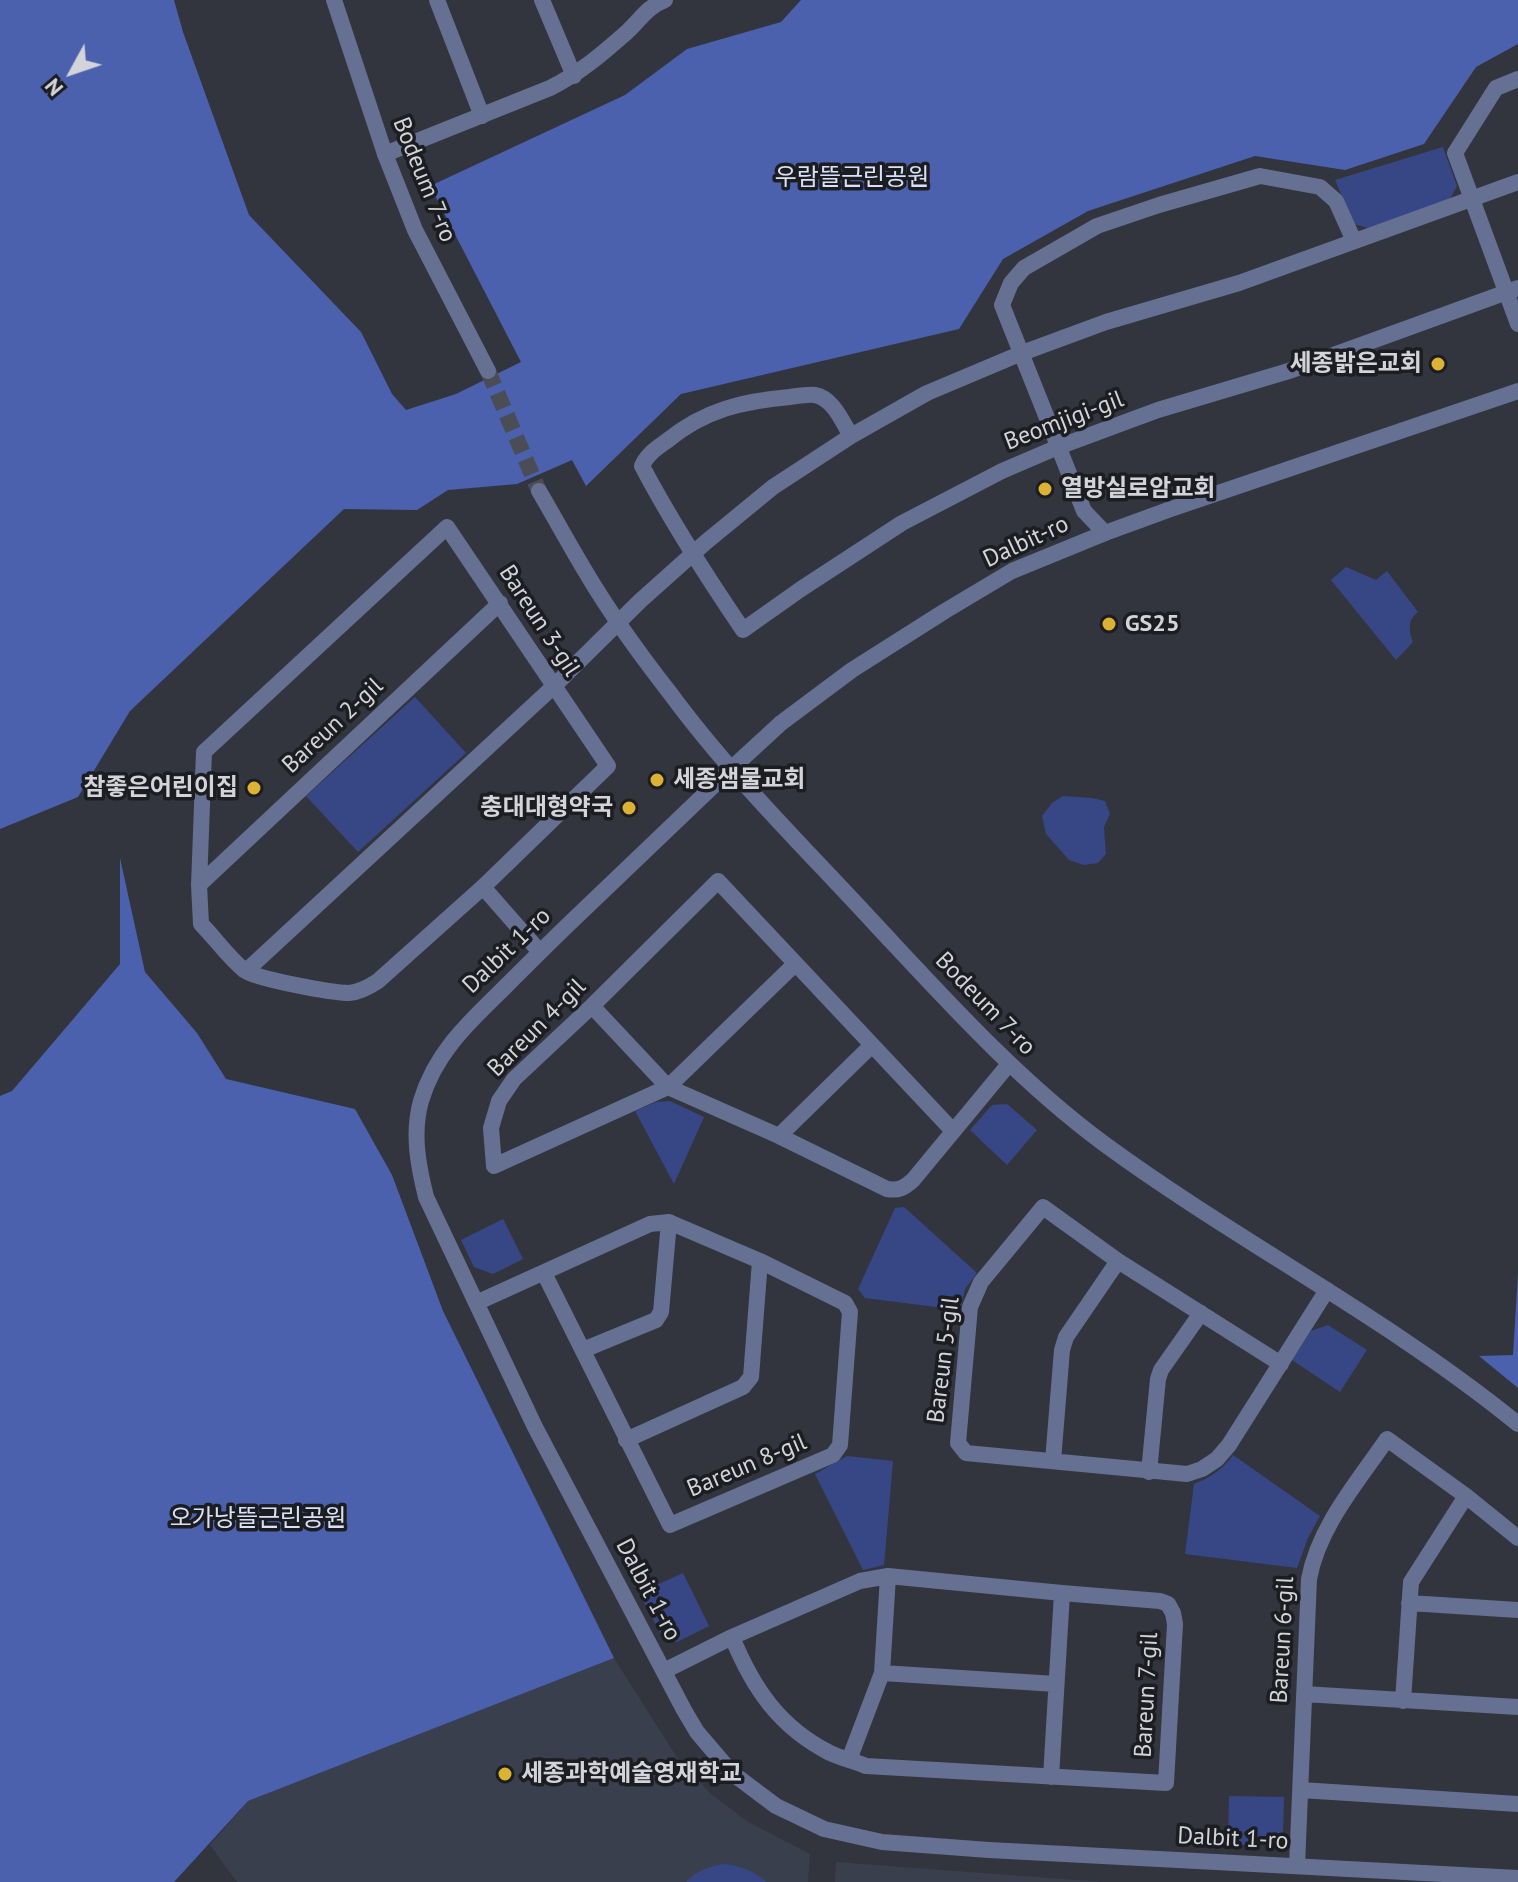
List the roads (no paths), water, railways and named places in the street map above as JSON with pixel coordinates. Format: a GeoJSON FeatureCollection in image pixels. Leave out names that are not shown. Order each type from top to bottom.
{"type":"FeatureCollection","features":[{"type":"Feature","properties":{"kind":"street","name":"Bodeum 7-ro"},"geometry":{"type":"LineString","coordinates":[[334,0],[385,154],[415,230],[488,371]]}},
{"type":"Feature","properties":{"kind":"street"},"geometry":{"type":"LineString","coordinates":[[437,0],[482,116]]}},
{"type":"Feature","properties":{"kind":"street"},"geometry":{"type":"LineString","coordinates":[[542,0],[574,76]]}},
{"type":"Feature","properties":{"kind":"street"},"geometry":{"type":"LineString","coordinates":[[385,154],[574,76],[631,28],[655,2]]}},
{"type":"Feature","properties":{"kind":"street"},"geometry":{"type":"LineString","coordinates":[[1518,79],[1496,88],[1455,153],[1512,290],[1518,324]]}},
{"type":"Feature","properties":{"kind":"street"},"geometry":{"type":"LineString","coordinates":[[1105,533],[1084,511],[1002,305],[1011,283],[1024,268],[1097,226],[1260,176],[1320,187],[1336,201],[1354,241]]}},
{"type":"Feature","properties":{"kind":"street"},"geometry":{"type":"LineString","coordinates":[[199,885],[201,924],[246,971],[692,555],[773,487],[851,436],[927,393],[1022,353],[1106,322],[1239,283],[1518,182]]}},
{"type":"Feature","properties":{"kind":"street","name":"Beomjigi-gil"},"geometry":{"type":"LineString","coordinates":[[851,436],[829,402],[816,395],[764,399],[706,415],[680,430],[646,457],[642,466],[692,555],[743,630],[902,523],[1002,471],[1158,410],[1292,370],[1512,290]]}},
{"type":"Feature","properties":{"kind":"street","name":"Dalbit-ro"},"geometry":{"type":"LineString","coordinates":[[731,769],[793,714],[852,670],[1012,571],[1105,533],[1518,391]]}},
{"type":"Feature","properties":{"kind":"street","name":"Bodeum 7-ro"},"geometry":{"type":"LineString","coordinates":[[539,491],[619,623],[670,694],[731,769],[1009,1064],[1100,1141],[1167,1188],[1389,1329],[1518,1424]]}},
{"type":"Feature","properties":{"kind":"street","name":"Bareun 3-gil"},"geometry":{"type":"LineString","coordinates":[[199,885],[204,752],[447,527],[608,766],[483,887],[364,990],[348,993],[263,978],[246,971]]}},
{"type":"Feature","properties":{"kind":"street","name":"Bareun 2-gil"},"geometry":{"type":"LineString","coordinates":[[199,885],[500,603]]}},
{"type":"Feature","properties":{"kind":"street","name":"Dalbit 1-ro"},"geometry":{"type":"LineString","coordinates":[[731,769],[457,1033],[432,1074],[417,1125],[417,1164],[426,1197],[535,1427],[697,1732],[732,1773],[776,1806],[824,1829],[882,1842],[1518,1878]]}},
{"type":"Feature","properties":{"kind":"street","name":"Bareun 4-gil"},"geometry":{"type":"LineString","coordinates":[[668,1087],[494,1166],[491,1128],[499,1101],[514,1079],[718,881],[953,1131]]}},
{"type":"Feature","properties":{"kind":"street"},"geometry":{"type":"LineString","coordinates":[[483,887],[540,952]]}},
{"type":"Feature","properties":{"kind":"street"},"geometry":{"type":"LineString","coordinates":[[668,1087],[795,964]]}},
{"type":"Feature","properties":{"kind":"street"},"geometry":{"type":"LineString","coordinates":[[592,1006],[668,1087],[779,1136],[887,1189],[904,1188],[913,1180],[1009,1064]]}},
{"type":"Feature","properties":{"kind":"street"},"geometry":{"type":"LineString","coordinates":[[779,1136],[872,1045]]}},
{"type":"Feature","properties":{"kind":"street","name":"Bareun 5-gil"},"geometry":{"type":"LineString","coordinates":[[1281,1364],[1118,1261],[1043,1207],[974,1294],[970,1307],[958,1443],[966,1453],[1149,1472],[1187,1474],[1202,1469],[1217,1459],[1229,1445],[1281,1364],[1327,1290]]}},
{"type":"Feature","properties":{"kind":"street"},"geometry":{"type":"LineString","coordinates":[[476,1303],[650,1224],[669,1222],[661,1312],[656,1320],[583,1350]]}},
{"type":"Feature","properties":{"kind":"street","name":"Bareun 8-gil"},"geometry":{"type":"LineString","coordinates":[[544,1273],[670,1525],[833,1455],[840,1445],[850,1312],[845,1303],[760,1261],[669,1222]]}},
{"type":"Feature","properties":{"kind":"street"},"geometry":{"type":"LineString","coordinates":[[626,1440],[743,1387],[751,1377],[760,1261]]}},
{"type":"Feature","properties":{"kind":"street"},"geometry":{"type":"LineString","coordinates":[[1053,1461],[1062,1350],[1066,1337],[1118,1261]]}},
{"type":"Feature","properties":{"kind":"street"},"geometry":{"type":"LineString","coordinates":[[1149,1472],[1158,1379],[1201,1313]]}},
{"type":"Feature","properties":{"kind":"street","name":"Bareun 6-gil"},"geometry":{"type":"LineString","coordinates":[[1297,1866],[1309,1579],[1322,1535],[1387,1439],[1518,1538]]}},
{"type":"Feature","properties":{"kind":"street"},"geometry":{"type":"LineString","coordinates":[[1403,1701],[1411,1582],[1466,1496]]}},
{"type":"Feature","properties":{"kind":"street"},"geometry":{"type":"LineString","coordinates":[[849,1760],[882,1673],[888,1576]]}},
{"type":"Feature","properties":{"kind":"street","name":"Bareun 7-gil"},"geometry":{"type":"LineString","coordinates":[[888,1576],[1168,1604],[1175,1624],[1166,1783],[866,1766],[805,1738],[758,1692],[732,1637],[860,1581],[888,1576]]}},
{"type":"Feature","properties":{"kind":"street"},"geometry":{"type":"LineString","coordinates":[[1051,1777],[1062,1593]]}},
{"type":"Feature","properties":{"kind":"street"},"geometry":{"type":"LineString","coordinates":[[1409,1603],[1518,1610]]}},
{"type":"Feature","properties":{"kind":"street"},"geometry":{"type":"LineString","coordinates":[[664,1671],[732,1637]]}},
{"type":"Feature","properties":{"kind":"street"},"geometry":{"type":"LineString","coordinates":[[882,1673],[1056,1684]]}},
{"type":"Feature","properties":{"kind":"street"},"geometry":{"type":"LineString","coordinates":[[1304,1694],[1518,1707]]}},
{"type":"Feature","properties":{"kind":"street"},"geometry":{"type":"LineString","coordinates":[[1301,1790],[1518,1804]]}},
{"type":"Feature","properties":{"kind":"tunnel"},"geometry":{"type":"LineString","coordinates":[[488,371],[539,491]]}},
{"type":"Feature","properties":{"kind":"place","name":"세종밝은교회"},"geometry":{"type":"Point","coordinates":[1438,364]}},
{"type":"Feature","properties":{"kind":"place","name":"열방실로암교회"},"geometry":{"type":"Point","coordinates":[1045,489]}},
{"type":"Feature","properties":{"kind":"place","name":"GS25"},"geometry":{"type":"Point","coordinates":[1109,624]}},
{"type":"Feature","properties":{"kind":"place","name":"세종샘물교회"},"geometry":{"type":"Point","coordinates":[657,780]}},
{"type":"Feature","properties":{"kind":"place","name":"참좋은어린이집"},"geometry":{"type":"Point","coordinates":[254,788]}},
{"type":"Feature","properties":{"kind":"place","name":"충대대형약국"},"geometry":{"type":"Point","coordinates":[629,808]}},
{"type":"Feature","properties":{"kind":"place","name":"세종과학예술영재학교"},"geometry":{"type":"Point","coordinates":[505,1774]}},
{"type":"Feature","properties":{"kind":"park label","name":"우람뜰근린공원"},"geometry":{"type":"Point","coordinates":[852,178]}},
{"type":"Feature","properties":{"kind":"park label","name":"오가낭뜰근린공원"},"geometry":{"type":"Point","coordinates":[258,1519]}}]}
